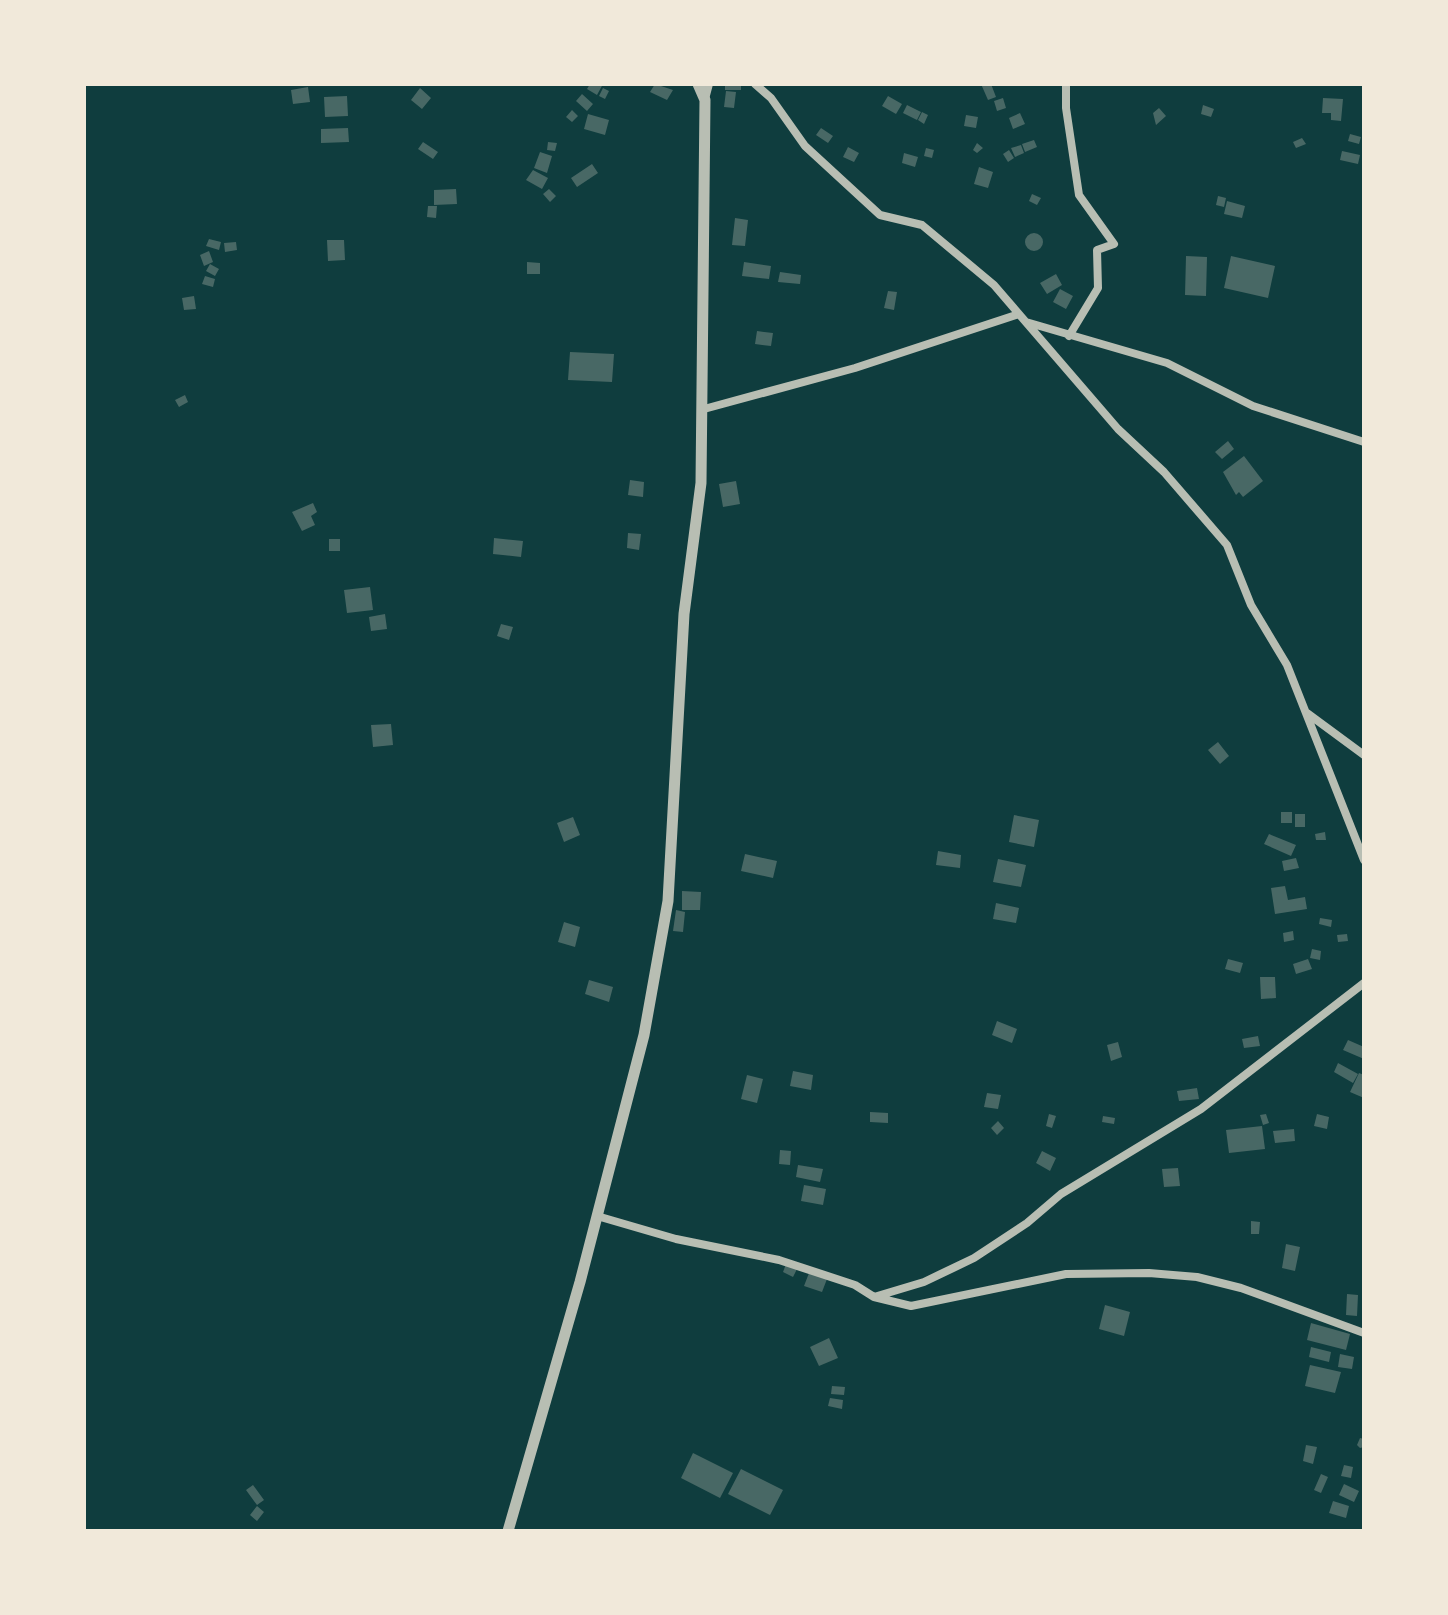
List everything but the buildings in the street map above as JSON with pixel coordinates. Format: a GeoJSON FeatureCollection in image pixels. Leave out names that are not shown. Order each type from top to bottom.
{"type":"FeatureCollection","features":[{"type":"Feature","properties":{"kind":"street"},"geometry":{"type":"LineString","coordinates":[[698,84],[705,100]]}},
{"type":"Feature","properties":{"kind":"street"},"geometry":{"type":"LineString","coordinates":[[508,1531],[597,1216],[644,1035],[668,901],[678,697],[701,483],[705,100],[709,84]]}},
{"type":"Feature","properties":{"kind":"street"},"geometry":{"type":"LineString","coordinates":[[755,84],[771,98],[805,146],[880,215],[922,225],[994,285],[1118,429],[1164,472],[1227,545],[1251,605],[1287,665],[1364,860]]}},
{"type":"Feature","properties":{"kind":"street"},"geometry":{"type":"LineString","coordinates":[[1066,84],[1066,108],[1079,195],[1114,244],[1097,250],[1098,288],[1069,336]]}},
{"type":"Feature","properties":{"kind":"street"},"geometry":{"type":"LineString","coordinates":[[704,409],[1022,318],[1069,336],[1167,363],[1253,406],[1364,442]]}},
{"type":"Feature","properties":{"kind":"street"},"geometry":{"type":"LineString","coordinates":[[1304,711],[1364,755]]}},
{"type":"Feature","properties":{"kind":"street"},"geometry":{"type":"LineString","coordinates":[[874,1297],[924,1282],[974,1258],[1027,1223],[1061,1194],[1201,1109],[1364,983]]}},
{"type":"Feature","properties":{"kind":"street"},"geometry":{"type":"LineString","coordinates":[[597,1216],[676,1239],[779,1260],[855,1285],[874,1297],[911,1306],[1066,1274],[1149,1273],[1197,1277],[1241,1288],[1313,1311],[1364,1333]]}}]}
